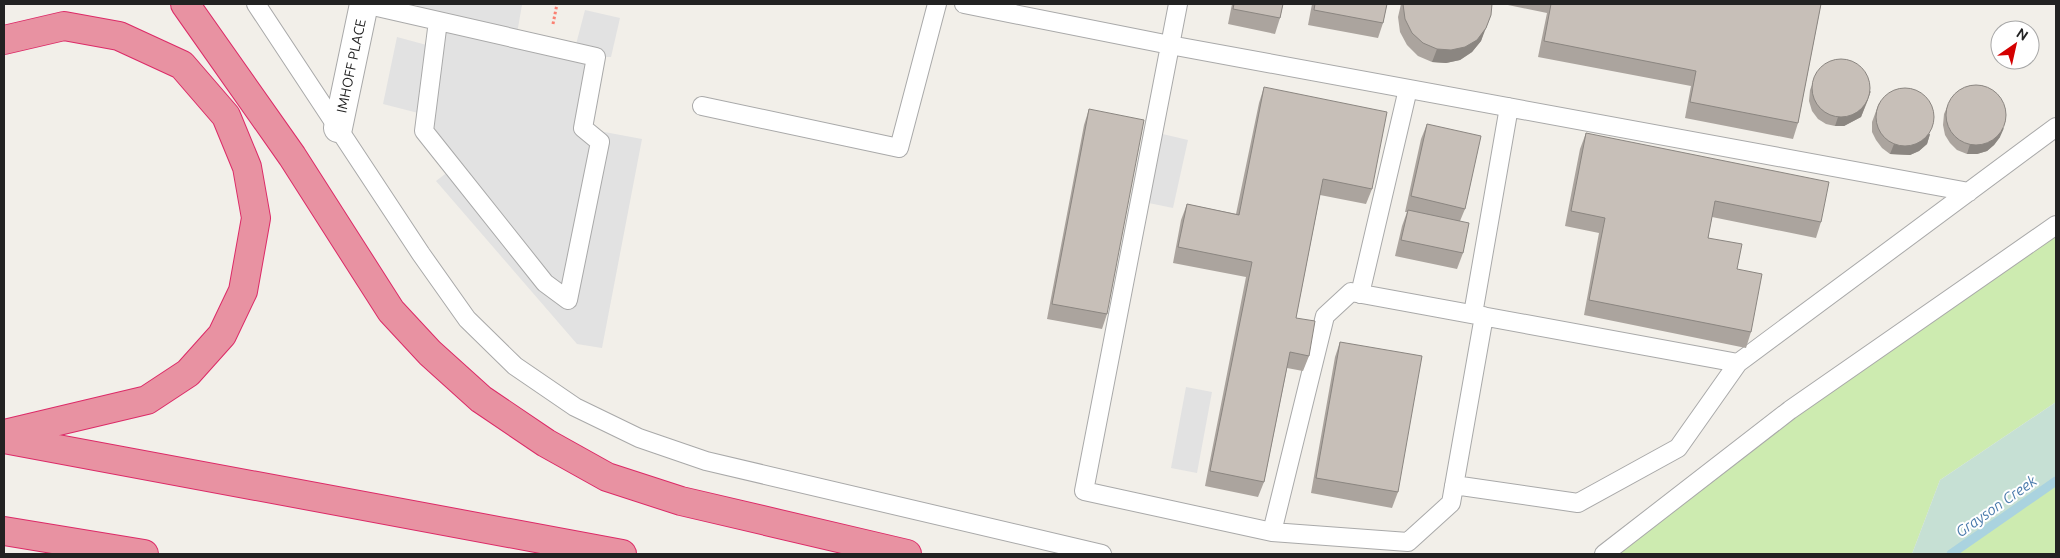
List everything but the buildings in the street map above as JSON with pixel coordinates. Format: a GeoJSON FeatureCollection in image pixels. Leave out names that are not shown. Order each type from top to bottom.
{"type":"FeatureCollection","features":[{"type":"Feature","properties":{"kind":"highway"},"geometry":{"type":"LineString","coordinates":[[185,4],[292,156],[391,312],[430,353],[481,399],[546,443],[606,477],[681,501],[907,554]]}},
{"type":"Feature","properties":{"kind":"highway"},"geometry":{"type":"LineString","coordinates":[[4,40],[64,26],[119,36],[182,65],[226,116],[247,167],[256,218],[243,291],[222,335],[188,373],[147,400],[4,434]]}},
{"type":"Feature","properties":{"kind":"highway"},"geometry":{"type":"LineString","coordinates":[[4,439],[622,554]]}},
{"type":"Feature","properties":{"kind":"highway"},"geometry":{"type":"LineString","coordinates":[[4,531],[144,554]]}},
{"type":"Feature","properties":{"kind":"highway"},"geometry":{"type":"LineString","coordinates":[[51,538],[74,554]]}},
{"type":"Feature","properties":{"kind":"street","name":"IMHOFF PLACE"},"geometry":{"type":"LineString","coordinates":[[338,128],[364,4]]}},
{"type":"Feature","properties":{"kind":"lane"},"geometry":{"type":"LineString","coordinates":[[256,4],[421,254],[467,318],[515,366],[575,407],[639,438],[706,461],[1102,554]]}},
{"type":"Feature","properties":{"kind":"lane"},"geometry":{"type":"LineString","coordinates":[[364,4],[596,57],[583,128],[600,142],[568,300],[545,283],[424,131],[438,21]]}},
{"type":"Feature","properties":{"kind":"lane"},"geometry":{"type":"LineString","coordinates":[[702,106],[899,148],[937,4]]}},
{"type":"Feature","properties":{"kind":"lane"},"geometry":{"type":"LineString","coordinates":[[964,4],[1170,45],[1969,192]]}},
{"type":"Feature","properties":{"kind":"lane"},"geometry":{"type":"LineString","coordinates":[[1178,4],[1084,490],[1272,532],[1408,542],[1451,503],[1509,107]]}},
{"type":"Feature","properties":{"kind":"lane"},"geometry":{"type":"LineString","coordinates":[[1360,294],[1408,89]]}},
{"type":"Feature","properties":{"kind":"lane"},"geometry":{"type":"LineString","coordinates":[[1454,485],[1578,503],[1678,448],[1738,363],[2056,127]]}},
{"type":"Feature","properties":{"kind":"lane"},"geometry":{"type":"LineString","coordinates":[[1604,554],[1790,410],[2056,225]]}},
{"type":"Feature","properties":{"kind":"lane"},"geometry":{"type":"LineString","coordinates":[[1272,532],[1325,316],[1351,292],[1738,363]]}},
{"type":"Feature","properties":{"kind":"green space"},"geometry":{"type":"Polygon","coordinates":[[[2056,225],[2056,402],[1940,480],[1912,554],[1604,554],[2056,225]]]}},
{"type":"Feature","properties":{"kind":"green space"},"geometry":{"type":"Polygon","coordinates":[[[2056,402],[2056,481],[1951,554],[1912,554],[1940,480],[2056,402]]]}},
{"type":"Feature","properties":{"kind":"green space"},"geometry":{"type":"Polygon","coordinates":[[[2056,481],[2056,554],[1951,554],[2056,481]]]}},
{"type":"Feature","properties":{"kind":"shaded area"},"geometry":{"type":"Polygon","coordinates":[[[417,4],[522,5],[516,39],[574,52],[585,10],[620,18],[611,57],[596,57],[583,128],[642,139],[602,348],[577,344],[436,181],[453,168],[426,115],[383,104],[397,37],[434,47],[438,21],[414,16],[417,4]]]}},
{"type":"Feature","properties":{"kind":"shaded area"},"geometry":{"type":"Polygon","coordinates":[[[1154,132],[1188,140],[1173,208],[1139,201],[1154,132]]]}},
{"type":"Feature","properties":{"kind":"shaded area"},"geometry":{"type":"Polygon","coordinates":[[[1186,387],[1212,392],[1197,473],[1171,468],[1186,387]]]}},
{"type":"Feature","properties":{"kind":"waterway","name":"Grayson Creek"},"geometry":{"type":"LineString","coordinates":[[1951,554],[2056,481]]}}]}
